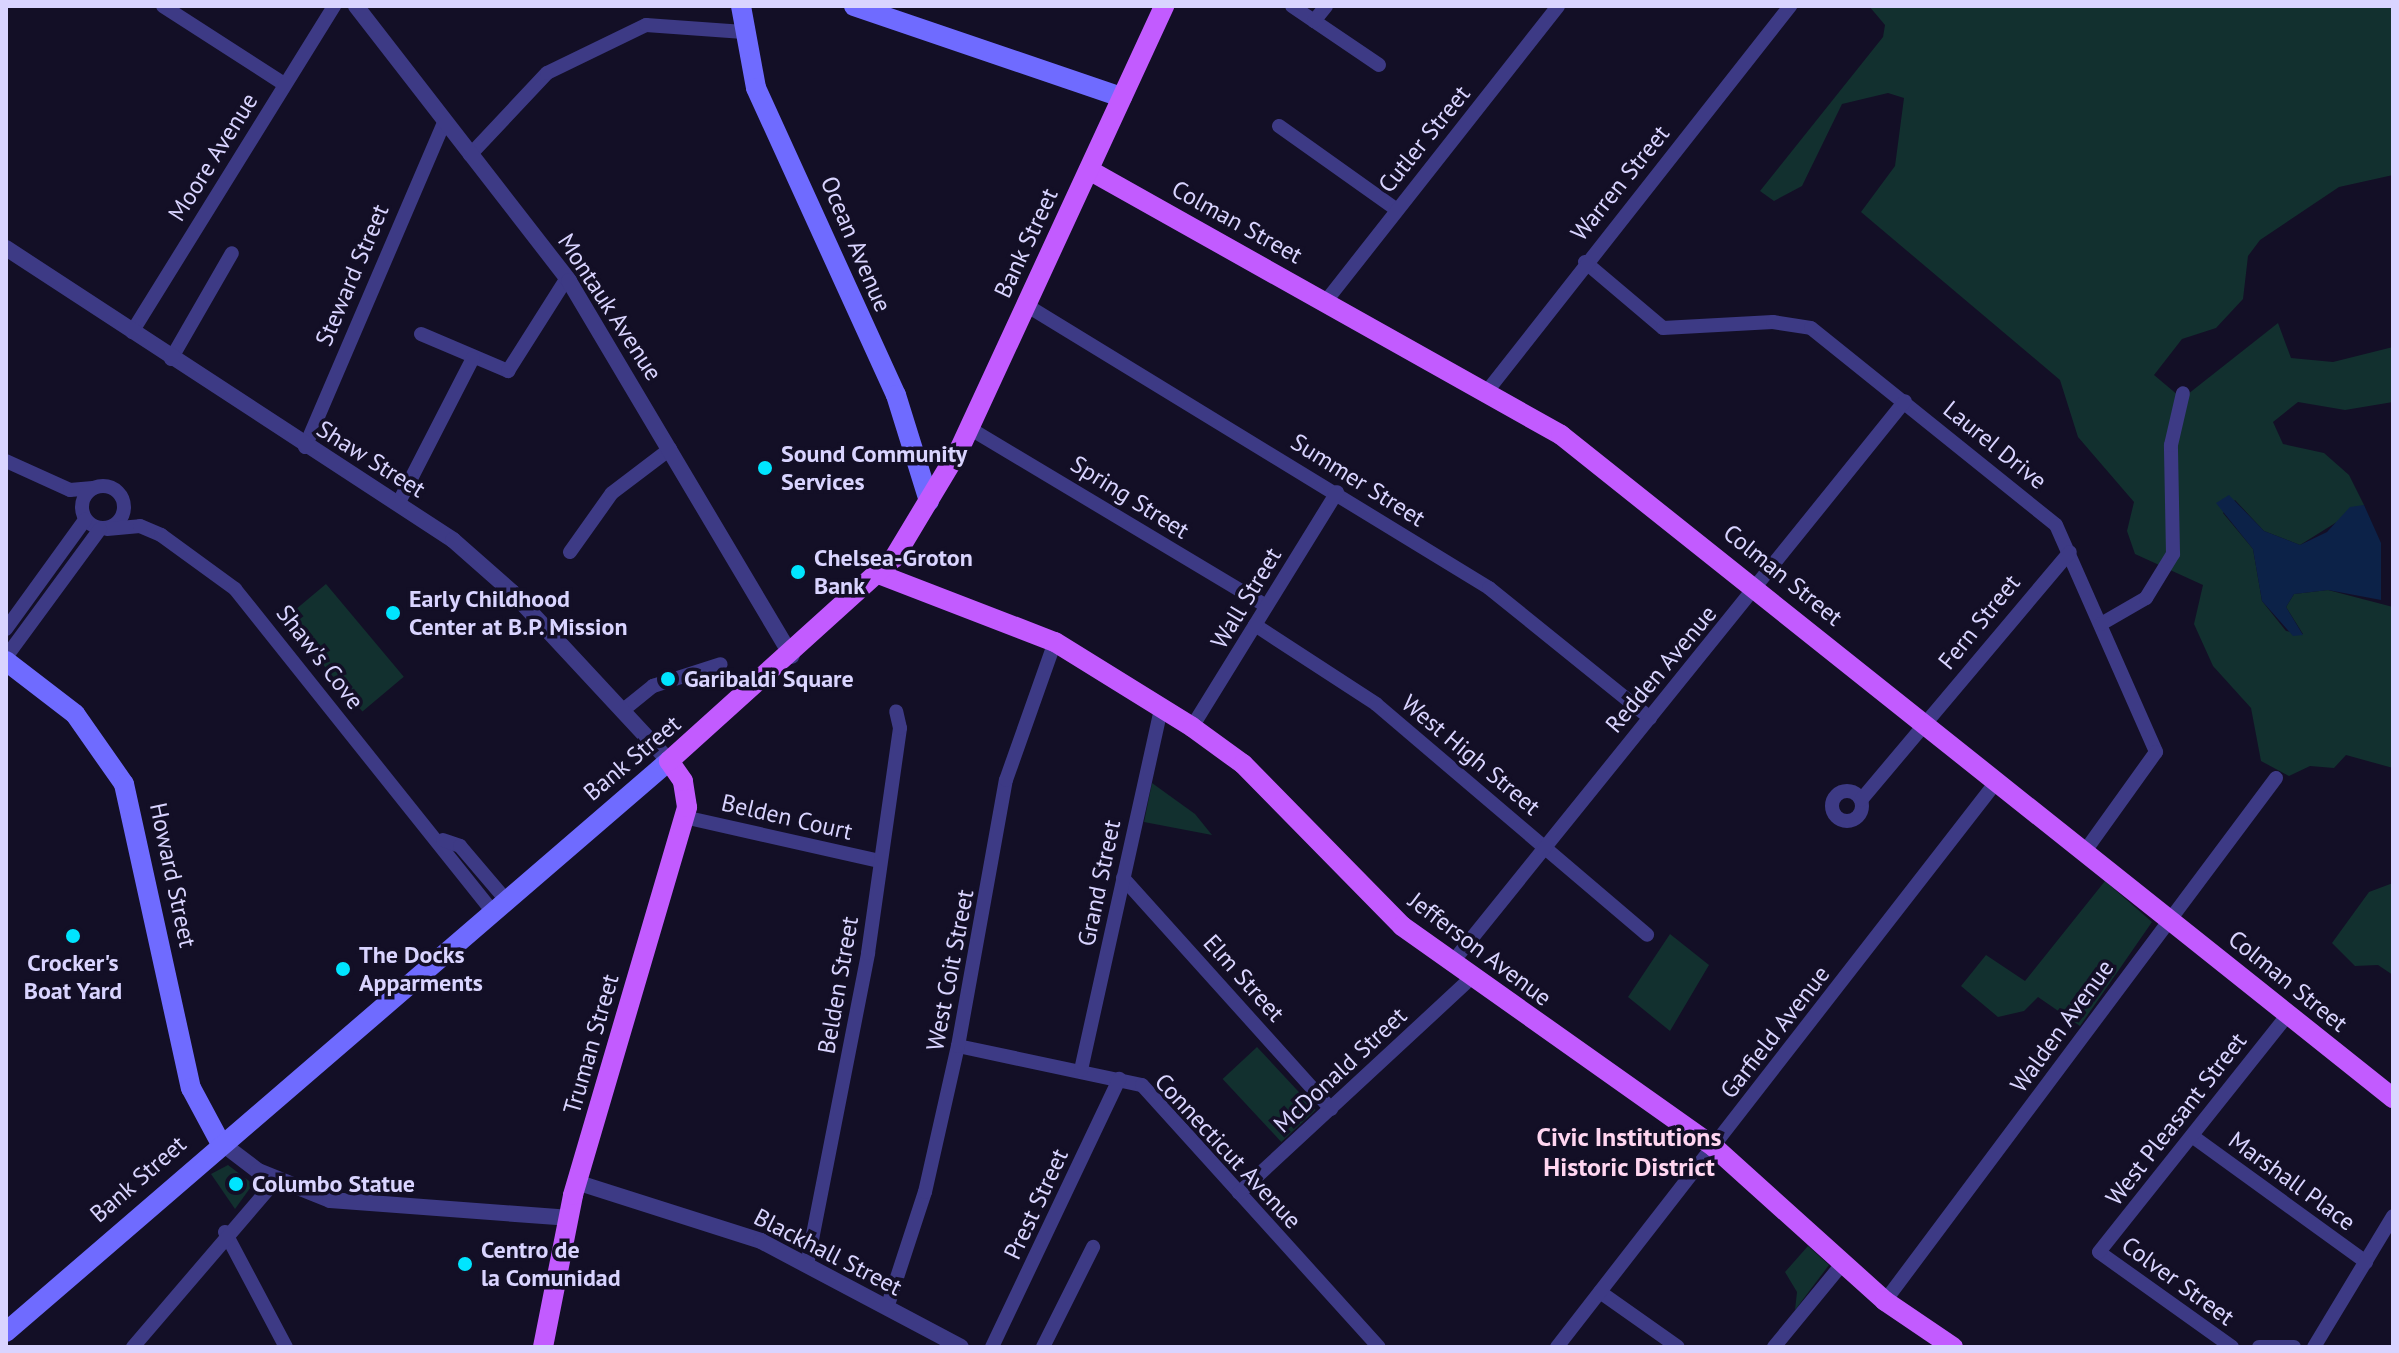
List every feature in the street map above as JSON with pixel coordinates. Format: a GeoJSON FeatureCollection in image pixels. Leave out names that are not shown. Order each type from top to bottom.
{"type":"FeatureCollection","features":[{"type":"Feature","properties":{"kind":"main road","name":"Ocean Avenue"},"geometry":{"type":"LineString","coordinates":[[741,6],[756,88],[896,395],[929,501]]}},
{"type":"Feature","properties":{"kind":"main road"},"geometry":{"type":"LineString","coordinates":[[854,6],[1122,97]]}},
{"type":"Feature","properties":{"kind":"main road","name":"Bank Street"},"geometry":{"type":"LineString","coordinates":[[6,1332],[220,1142],[792,656],[881,575],[929,501],[969,428],[1164,6]]}},
{"type":"Feature","properties":{"kind":"main road","name":"Colman Street"},"geometry":{"type":"LineString","coordinates":[[1089,170],[1488,390],[1561,435],[1758,586],[2393,1098]]}},
{"type":"Feature","properties":{"kind":"main road","name":"Jefferson Avenue"},"geometry":{"type":"LineString","coordinates":[[881,575],[1055,642],[1192,727],[1243,764],[1402,926],[1470,979],[1714,1147],[1885,1301],[1953,1347]]}},
{"type":"Feature","properties":{"kind":"main road","name":"Howard Street"},"geometry":{"type":"LineString","coordinates":[[6,659],[75,714],[124,784],[191,1088],[220,1142]]}},
{"type":"Feature","properties":{"kind":"main road","name":"Truman Street"},"geometry":{"type":"LineString","coordinates":[[543,1347],[576,1182],[684,817],[686,789],[669,761]]}},
{"type":"Feature","properties":{"kind":"street"},"geometry":{"type":"LineString","coordinates":[[163,6],[284,84]]}},
{"type":"Feature","properties":{"kind":"street","name":"Moore Avenue"},"geometry":{"type":"LineString","coordinates":[[132,332],[334,6]]}},
{"type":"Feature","properties":{"kind":"street","name":"Montauk Avenue"},"geometry":{"type":"LineString","coordinates":[[356,6],[567,278],[792,656]]}},
{"type":"Feature","properties":{"kind":"street"},"geometry":{"type":"LineString","coordinates":[[1292,6],[1379,65]]}},
{"type":"Feature","properties":{"kind":"street"},"geometry":{"type":"LineString","coordinates":[[1314,21],[1326,6]]}},
{"type":"Feature","properties":{"kind":"street","name":"Cutler Street"},"geometry":{"type":"LineString","coordinates":[[1326,301],[1558,6]]}},
{"type":"Feature","properties":{"kind":"street","name":"Warren Street"},"geometry":{"type":"LineString","coordinates":[[1488,390],[1585,262],[1790,6]]}},
{"type":"Feature","properties":{"kind":"street"},"geometry":{"type":"LineString","coordinates":[[470,155],[547,73],[646,25],[744,32]]}},
{"type":"Feature","properties":{"kind":"street","name":"Steward Street"},"geometry":{"type":"LineString","coordinates":[[305,447],[444,122]]}},
{"type":"Feature","properties":{"kind":"street"},"geometry":{"type":"LineString","coordinates":[[1279,126],[1396,209]]}},
{"type":"Feature","properties":{"kind":"street","name":"Shaw Street"},"geometry":{"type":"LineString","coordinates":[[6,248],[305,447],[398,504],[494,573],[669,761]]}},
{"type":"Feature","properties":{"kind":"street"},"geometry":{"type":"LineString","coordinates":[[171,359],[232,253]]}},
{"type":"Feature","properties":{"kind":"street","name":"Laurel Drive"},"geometry":{"type":"LineString","coordinates":[[1585,262],[1663,328],[1773,322],[1811,328],[2048,516],[2070,552],[2156,752],[2085,851]]}},
{"type":"Feature","properties":{"kind":"street"},"geometry":{"type":"LineString","coordinates":[[421,334],[473,358],[510,370],[567,278]]}},
{"type":"Feature","properties":{"kind":"street","name":"Summer Street"},"geometry":{"type":"LineString","coordinates":[[1026,305],[1337,492],[1489,588],[1650,718]]}},
{"type":"Feature","properties":{"kind":"street"},"geometry":{"type":"LineString","coordinates":[[398,504],[473,358]]}},
{"type":"Feature","properties":{"kind":"street"},"geometry":{"type":"LineString","coordinates":[[2101,624],[2146,598],[2173,554],[2171,445],[2183,393]]}},
{"type":"Feature","properties":{"kind":"street","name":"Redden Avenue"},"geometry":{"type":"LineString","coordinates":[[1451,964],[1544,844],[1758,586],[1905,401]]}},
{"type":"Feature","properties":{"kind":"street","name":"Spring Street"},"geometry":{"type":"LineString","coordinates":[[969,428],[1266,606]]}},
{"type":"Feature","properties":{"kind":"street"},"geometry":{"type":"LineString","coordinates":[[570,552],[612,493],[670,449]]}},
{"type":"Feature","properties":{"kind":"street"},"geometry":{"type":"LineString","coordinates":[[6,461],[62,488],[83,514],[104,529],[140,526]]}},
{"type":"Feature","properties":{"kind":"street"},"geometry":{"type":"LineString","coordinates":[[6,659],[104,529],[121,519],[124,501],[111,487],[62,488]]}},
{"type":"Feature","properties":{"kind":"street"},"geometry":{"type":"LineString","coordinates":[[6,629],[83,514],[93,488]]}},
{"type":"Feature","properties":{"kind":"street","name":"Wall Street"},"geometry":{"type":"LineString","coordinates":[[1192,727],[1337,492]]}},
{"type":"Feature","properties":{"kind":"street","name":"Shaw's Cove"},"geometry":{"type":"LineString","coordinates":[[124,501],[140,526],[235,589],[443,840],[460,846],[499,906]]}},
{"type":"Feature","properties":{"kind":"street","name":"Fern Street"},"geometry":{"type":"LineString","coordinates":[[1861,800],[2070,552]]}},
{"type":"Feature","properties":{"kind":"street","name":"West High Street"},"geometry":{"type":"LineString","coordinates":[[1255,625],[1376,704],[1544,844],[1647,935]]}},
{"type":"Feature","properties":{"kind":"street","name":"West Coit Street"},"geometry":{"type":"LineString","coordinates":[[887,1308],[911,1241],[958,1046],[1006,780],[1055,642]]}},
{"type":"Feature","properties":{"kind":"street"},"geometry":{"type":"LineString","coordinates":[[622,711],[653,686],[721,664]]}},
{"type":"Feature","properties":{"kind":"street","name":"Grand Street"},"geometry":{"type":"LineString","coordinates":[[1081,1070],[1162,706]]}},
{"type":"Feature","properties":{"kind":"street","name":"Belden Street"},"geometry":{"type":"LineString","coordinates":[[807,1265],[880,861],[896,711]]}},
{"type":"Feature","properties":{"kind":"street","name":"Walden Avenue"},"geometry":{"type":"LineString","coordinates":[[1885,1301],[2276,778]]}},
{"type":"Feature","properties":{"kind":"street","name":"Garfield Avenue"},"geometry":{"type":"LineString","coordinates":[[1557,1347],[1997,781]]}},
{"type":"Feature","properties":{"kind":"street","name":"Belden Court"},"geometry":{"type":"LineString","coordinates":[[684,817],[880,861]]}},
{"type":"Feature","properties":{"kind":"street","name":"Elm Street"},"geometry":{"type":"LineString","coordinates":[[1123,878],[1331,1109]]}},
{"type":"Feature","properties":{"kind":"street","name":"McDonald Street"},"geometry":{"type":"LineString","coordinates":[[1239,1193],[1470,979]]}},
{"type":"Feature","properties":{"kind":"street","name":"West Pleasant Street"},"geometry":{"type":"LineString","coordinates":[[2099,1252],[2288,1014]]}},
{"type":"Feature","properties":{"kind":"street","name":"Connecticut Avenue"},"geometry":{"type":"LineString","coordinates":[[958,1046],[1142,1085],[1379,1347]]}},
{"type":"Feature","properties":{"kind":"street","name":"Prest Street"},"geometry":{"type":"LineString","coordinates":[[992,1347],[1119,1079]]}},
{"type":"Feature","properties":{"kind":"street","name":"Marshall Place"},"geometry":{"type":"LineString","coordinates":[[2192,1136],[2366,1262]]}},
{"type":"Feature","properties":{"kind":"street"},"geometry":{"type":"LineString","coordinates":[[220,1142],[276,1180],[344,1203],[567,1218]]}},
{"type":"Feature","properties":{"kind":"street"},"geometry":{"type":"LineString","coordinates":[[133,1347],[225,1232],[276,1180]]}},
{"type":"Feature","properties":{"kind":"street","name":"Blackhall Street"},"geometry":{"type":"LineString","coordinates":[[576,1182],[752,1238],[961,1347]]}},
{"type":"Feature","properties":{"kind":"street"},"geometry":{"type":"LineString","coordinates":[[2314,1347],[2393,1216]]}},
{"type":"Feature","properties":{"kind":"street"},"geometry":{"type":"LineString","coordinates":[[225,1232],[286,1347]]}},
{"type":"Feature","properties":{"kind":"street"},"geometry":{"type":"LineString","coordinates":[[1043,1347],[1093,1247]]}},
{"type":"Feature","properties":{"kind":"street","name":"Colver Street"},"geometry":{"type":"LineString","coordinates":[[2099,1252],[2232,1347]]}},
{"type":"Feature","properties":{"kind":"street"},"geometry":{"type":"LineString","coordinates":[[1774,1347],[1843,1263]]}},
{"type":"Feature","properties":{"kind":"street"},"geometry":{"type":"LineString","coordinates":[[1600,1292],[1678,1347]]}},
{"type":"Feature","properties":{"kind":"street"},"geometry":{"type":"LineString","coordinates":[[2259,1347],[2294,1347]]}},
{"type":"Feature","properties":{"kind":"green space"},"geometry":{"type":"Polygon","coordinates":[[[1869,6],[2393,6],[2393,175],[2339,187],[2260,240],[2248,256],[2243,299],[2216,328],[2182,339],[2154,375],[2179,396],[2188,394],[2278,323],[2291,358],[2333,362],[2393,347],[2393,402],[2345,410],[2298,402],[2273,422],[2283,444],[2324,453],[2349,475],[2364,505],[2300,545],[2264,531],[2235,500],[2223,513],[2253,549],[2262,601],[2286,631],[2303,634],[2286,607],[2294,594],[2328,590],[2393,607],[2393,768],[2346,755],[2334,768],[2310,766],[2289,776],[2261,761],[2251,708],[2213,666],[2194,624],[2203,585],[2135,554],[2127,531],[2134,502],[2078,437],[2060,380],[1861,212],[1895,166],[1904,98],[1888,93],[1842,104],[1802,186],[1774,201],[1760,191],[1883,37],[1885,25],[1869,6]]]}},
{"type":"Feature","properties":{"kind":"green space"},"geometry":{"type":"Polygon","coordinates":[[[326,584],[404,677],[362,711],[285,619],[326,584]]]}},
{"type":"Feature","properties":{"kind":"green space"},"geometry":{"type":"Polygon","coordinates":[[[1152,783],[1195,814],[1212,835],[1144,822],[1152,783]]]}},
{"type":"Feature","properties":{"kind":"green space"},"geometry":{"type":"Polygon","coordinates":[[[2105,881],[2152,922],[2080,1026],[2038,997],[2024,1011],[1998,1017],[1961,986],[1986,955],[2025,981],[2105,881]]]}},
{"type":"Feature","properties":{"kind":"green space"},"geometry":{"type":"Polygon","coordinates":[[[2393,883],[2393,975],[2378,965],[2355,966],[2332,943],[2369,892],[2393,883]]]}},
{"type":"Feature","properties":{"kind":"green space"},"geometry":{"type":"Polygon","coordinates":[[[1670,934],[1709,965],[1670,1031],[1628,997],[1670,934]]]}},
{"type":"Feature","properties":{"kind":"green space"},"geometry":{"type":"Polygon","coordinates":[[[1257,1047],[1316,1110],[1281,1142],[1223,1079],[1257,1047]]]}},
{"type":"Feature","properties":{"kind":"green space"},"geometry":{"type":"Polygon","coordinates":[[[228,1165],[253,1184],[235,1209],[211,1174],[228,1165]]]}},
{"type":"Feature","properties":{"kind":"green space"},"geometry":{"type":"Polygon","coordinates":[[[1808,1246],[1829,1265],[1795,1310],[1797,1292],[1785,1272],[1808,1246]]]}},
{"type":"Feature","properties":{"kind":"water"},"geometry":{"type":"Polygon","coordinates":[[[2229,495],[2264,531],[2300,545],[2327,532],[2350,507],[2364,505],[2381,543],[2381,600],[2328,590],[2294,594],[2286,607],[2303,635],[2293,636],[2262,601],[2253,549],[2216,503],[2229,495]]]}},
{"type":"Feature","properties":{"kind":"place","name":"Sound Community Services"},"geometry":{"type":"Point","coordinates":[765,468]}},
{"type":"Feature","properties":{"kind":"place","name":"Chelsea-Groton Bank"},"geometry":{"type":"Point","coordinates":[798,572]}},
{"type":"Feature","properties":{"kind":"place","name":"Early Childhood Center at B.P. Mission"},"geometry":{"type":"Point","coordinates":[393,613]}},
{"type":"Feature","properties":{"kind":"place","name":"Garibaldi Square"},"geometry":{"type":"Point","coordinates":[668,679]}},
{"type":"Feature","properties":{"kind":"place","name":"Crocker's Boat Yard"},"geometry":{"type":"Point","coordinates":[73,936]}},
{"type":"Feature","properties":{"kind":"place","name":"The Docks Apparments"},"geometry":{"type":"Point","coordinates":[343,969]}},
{"type":"Feature","properties":{"kind":"place","name":"Columbo Statue"},"geometry":{"type":"Point","coordinates":[236,1184]}},
{"type":"Feature","properties":{"kind":"place","name":"Centro de la Comunidad"},"geometry":{"type":"Point","coordinates":[465,1264]}},
{"type":"Feature","properties":{"kind":"district","name":"Civic Institutions Historic District"},"geometry":{"type":"Point","coordinates":[1629,1152]}}]}
